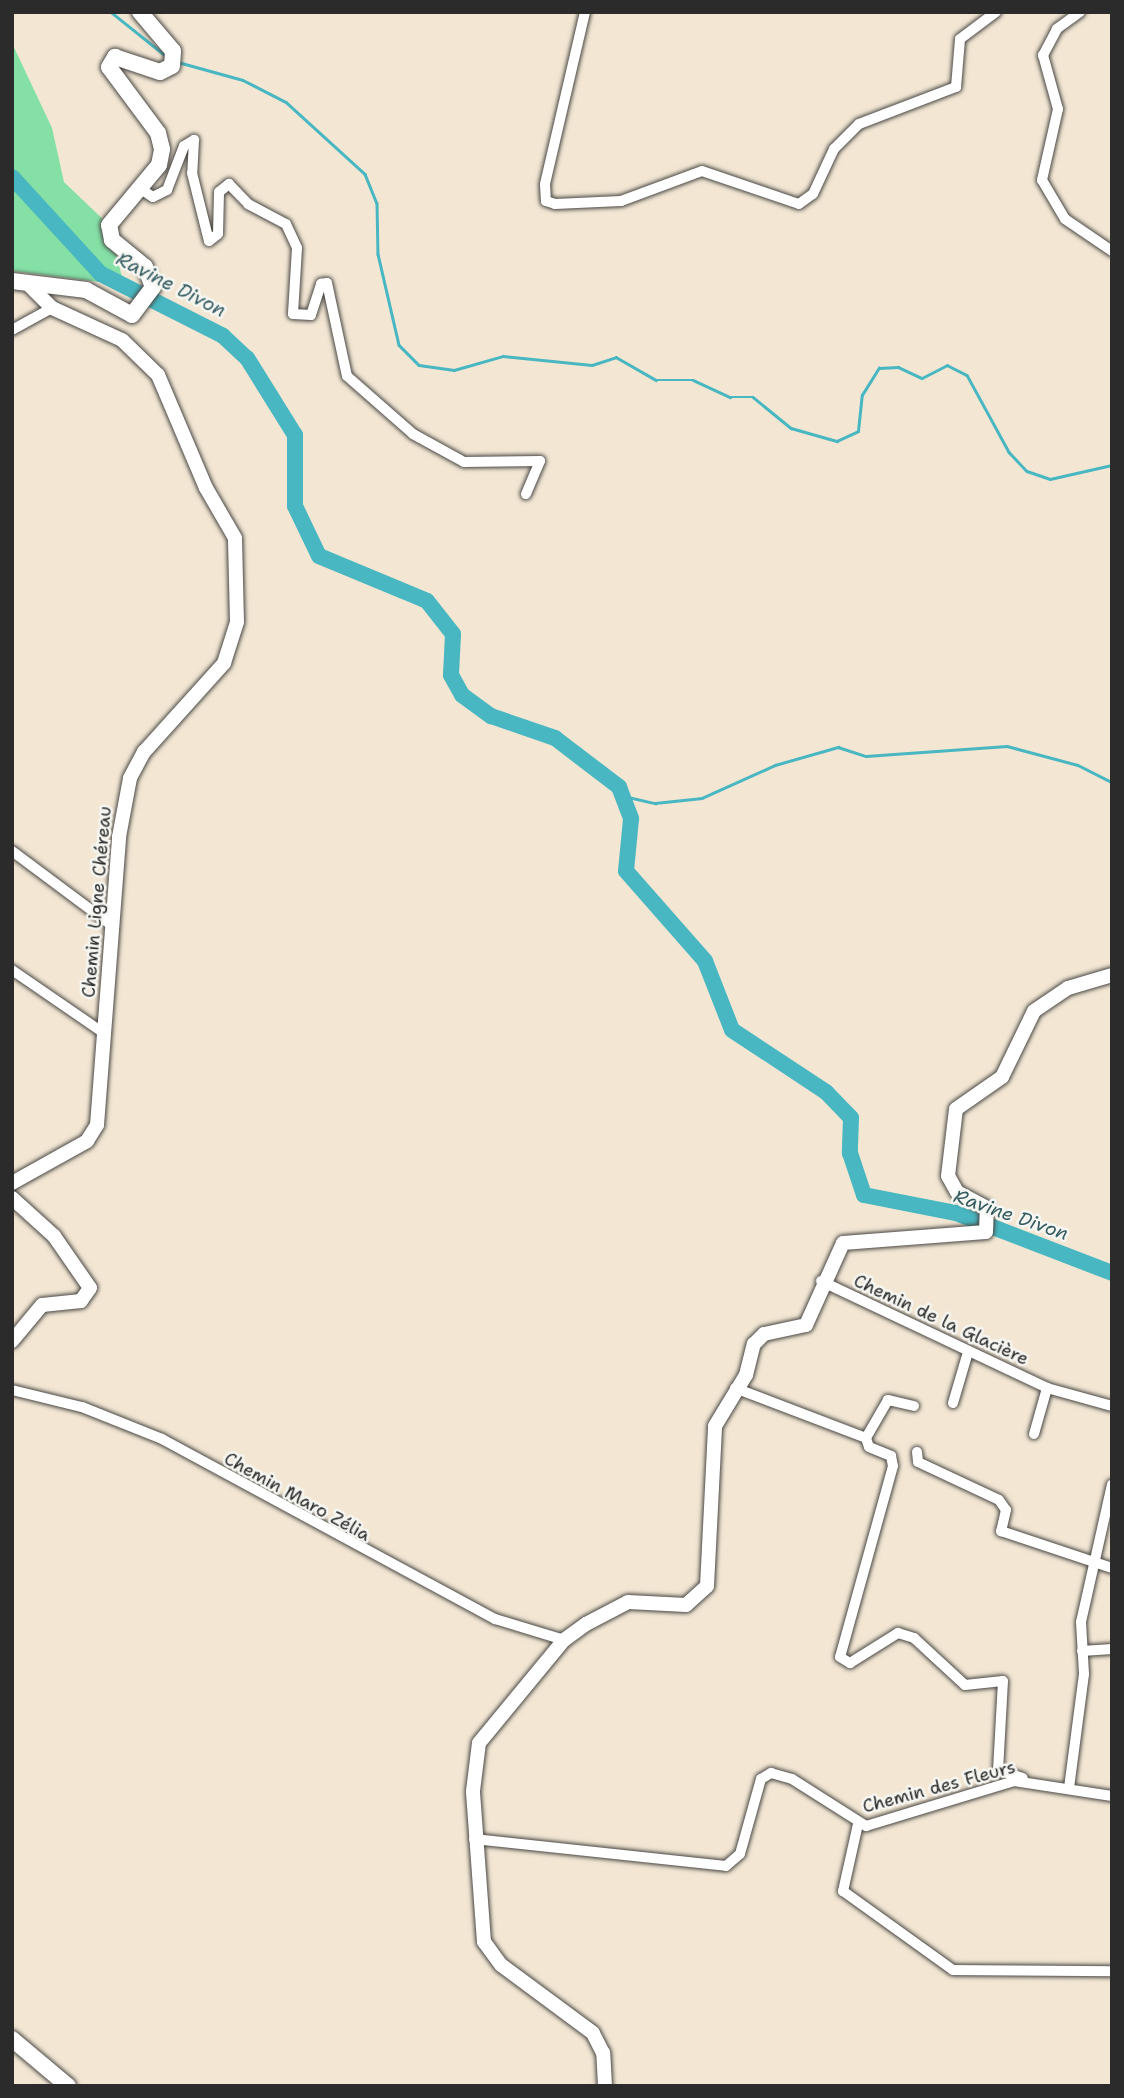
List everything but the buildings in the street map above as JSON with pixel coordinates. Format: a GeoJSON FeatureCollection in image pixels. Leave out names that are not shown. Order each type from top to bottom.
{"type":"FeatureCollection","features":[{"type":"Feature","properties":{"kind":"main road"},"geometry":{"type":"LineString","coordinates":[[19,282],[86,290],[126,315],[136,312],[153,287],[145,267],[112,240],[109,225],[159,165],[158,133],[110,60],[160,72],[174,57],[140,12]]}},
{"type":"Feature","properties":{"kind":"main road"},"geometry":{"type":"LineString","coordinates":[[12,2039],[68,2086]]}},
{"type":"Feature","properties":{"kind":"street"},"geometry":{"type":"LineString","coordinates":[[585,12],[545,184],[546,201],[555,204],[621,201],[702,171],[799,204],[813,194],[834,149],[859,124],[956,87],[960,39],[996,12]]}},
{"type":"Feature","properties":{"kind":"street"},"geometry":{"type":"LineString","coordinates":[[1080,12],[1058,29],[1043,55],[1058,109],[1042,180],[1065,219],[1112,251]]}},
{"type":"Feature","properties":{"kind":"street"},"geometry":{"type":"LineString","coordinates":[[141,189],[153,197],[167,190],[184,146],[194,141],[193,180],[209,241],[218,234],[219,192],[229,184],[248,204],[286,224],[296,248],[293,314],[311,315],[321,284],[327,284],[347,376],[413,434],[464,462],[540,461],[526,494]]}},
{"type":"Feature","properties":{"kind":"street","name":"Chemin Ligne Chéreau"},"geometry":{"type":"LineString","coordinates":[[12,1183],[93,1134],[130,778],[235,644],[235,538],[206,488],[158,375],[122,340],[52,308],[19,282]]}},
{"type":"Feature","properties":{"kind":"street"},"geometry":{"type":"LineString","coordinates":[[12,330],[52,308]]}},
{"type":"Feature","properties":{"kind":"street"},"geometry":{"type":"LineString","coordinates":[[12,851],[114,927]]}},
{"type":"Feature","properties":{"kind":"street"},"geometry":{"type":"LineString","coordinates":[[12,970],[105,1034]]}},
{"type":"Feature","properties":{"kind":"street"},"geometry":{"type":"LineString","coordinates":[[605,2086],[603,2053],[593,2033],[489,1952],[480,1922],[474,1839],[479,1743],[564,1640],[622,1604],[686,1605],[707,1586],[709,1463],[718,1416],[760,1336],[794,1332],[812,1319],[821,1280],[848,1240],[986,1232],[987,1208],[957,1192],[947,1176],[957,1109],[1002,1077],[1034,1011],[1068,988],[1112,975]]}},
{"type":"Feature","properties":{"kind":"street"},"geometry":{"type":"LineString","coordinates":[[12,1198],[54,1236],[90,1288],[81,1301],[42,1305],[12,1341]]}},
{"type":"Feature","properties":{"kind":"street","name":"Chemin de la Glacière"},"geometry":{"type":"LineString","coordinates":[[821,1280],[1047,1388],[1112,1406]]}},
{"type":"Feature","properties":{"kind":"street"},"geometry":{"type":"LineString","coordinates":[[953,1403],[968,1352]]}},
{"type":"Feature","properties":{"kind":"street"},"geometry":{"type":"LineString","coordinates":[[735,1388],[866,1438]]}},
{"type":"Feature","properties":{"kind":"street"},"geometry":{"type":"LineString","coordinates":[[1034,1434],[1047,1388]]}},
{"type":"Feature","properties":{"kind":"street","name":"Chemin Maro Zélia"},"geometry":{"type":"LineString","coordinates":[[12,1390],[82,1407],[162,1439],[495,1619],[564,1640]]}},
{"type":"Feature","properties":{"kind":"street"},"geometry":{"type":"LineString","coordinates":[[914,1406],[888,1400],[866,1438],[869,1447],[891,1456],[893,1466],[840,1657],[850,1663],[879,1639],[908,1634],[965,1685],[1003,1681],[999,1770],[1030,1780]]}},
{"type":"Feature","properties":{"kind":"street"},"geometry":{"type":"LineString","coordinates":[[917,1452],[918,1462],[999,1500],[1006,1510],[1000,1531],[1096,1566],[1112,1568]]}},
{"type":"Feature","properties":{"kind":"street"},"geometry":{"type":"LineString","coordinates":[[1069,1788],[1082,1651],[1082,1622],[1112,1484]]}},
{"type":"Feature","properties":{"kind":"street"},"geometry":{"type":"LineString","coordinates":[[1082,1651],[1112,1649]]}},
{"type":"Feature","properties":{"kind":"street","name":"Chemin des Fleurs"},"geometry":{"type":"LineString","coordinates":[[474,1839],[726,1866],[740,1854],[761,1779],[771,1773],[792,1779],[858,1824],[1030,1780],[1112,1796]]}},
{"type":"Feature","properties":{"kind":"street"},"geometry":{"type":"LineString","coordinates":[[858,1824],[843,1891],[953,1970],[1112,1971]]}},
{"type":"Feature","properties":{"kind":"green space"},"geometry":{"type":"Polygon","coordinates":[[[12,43],[52,128],[64,182],[109,225],[124,285],[12,271],[12,43]]]}},
{"type":"Feature","properties":{"kind":"waterway"},"geometry":{"type":"LineString","coordinates":[[111,12],[166,56]]}},
{"type":"Feature","properties":{"kind":"waterway"},"geometry":{"type":"LineString","coordinates":[[178,62],[243,80],[286,102],[365,174],[377,203],[378,254],[399,345],[419,365],[454,370],[503,356],[592,365],[616,357],[656,380],[693,380],[730,397],[753,397],[791,428],[837,441],[858,431],[862,395],[879,368],[898,367],[922,378],[947,365],[967,375],[1009,452],[1027,471],[1050,479],[1112,465]]}},
{"type":"Feature","properties":{"kind":"waterway","name":"Ravine Divon"},"geometry":{"type":"LineString","coordinates":[[12,177],[101,274],[223,336],[247,358],[295,435],[295,506],[319,556],[427,601],[453,634],[451,675],[462,695],[491,716],[555,738],[619,787],[631,819],[626,871],[705,961],[732,1030],[826,1092],[851,1118],[850,1153],[864,1195],[956,1213],[1112,1273]]}},
{"type":"Feature","properties":{"kind":"waterway"},"geometry":{"type":"LineString","coordinates":[[628,797],[655,803],[702,798],[775,765],[838,747],[866,756],[1007,746],[1078,765],[1112,782]]}}]}
